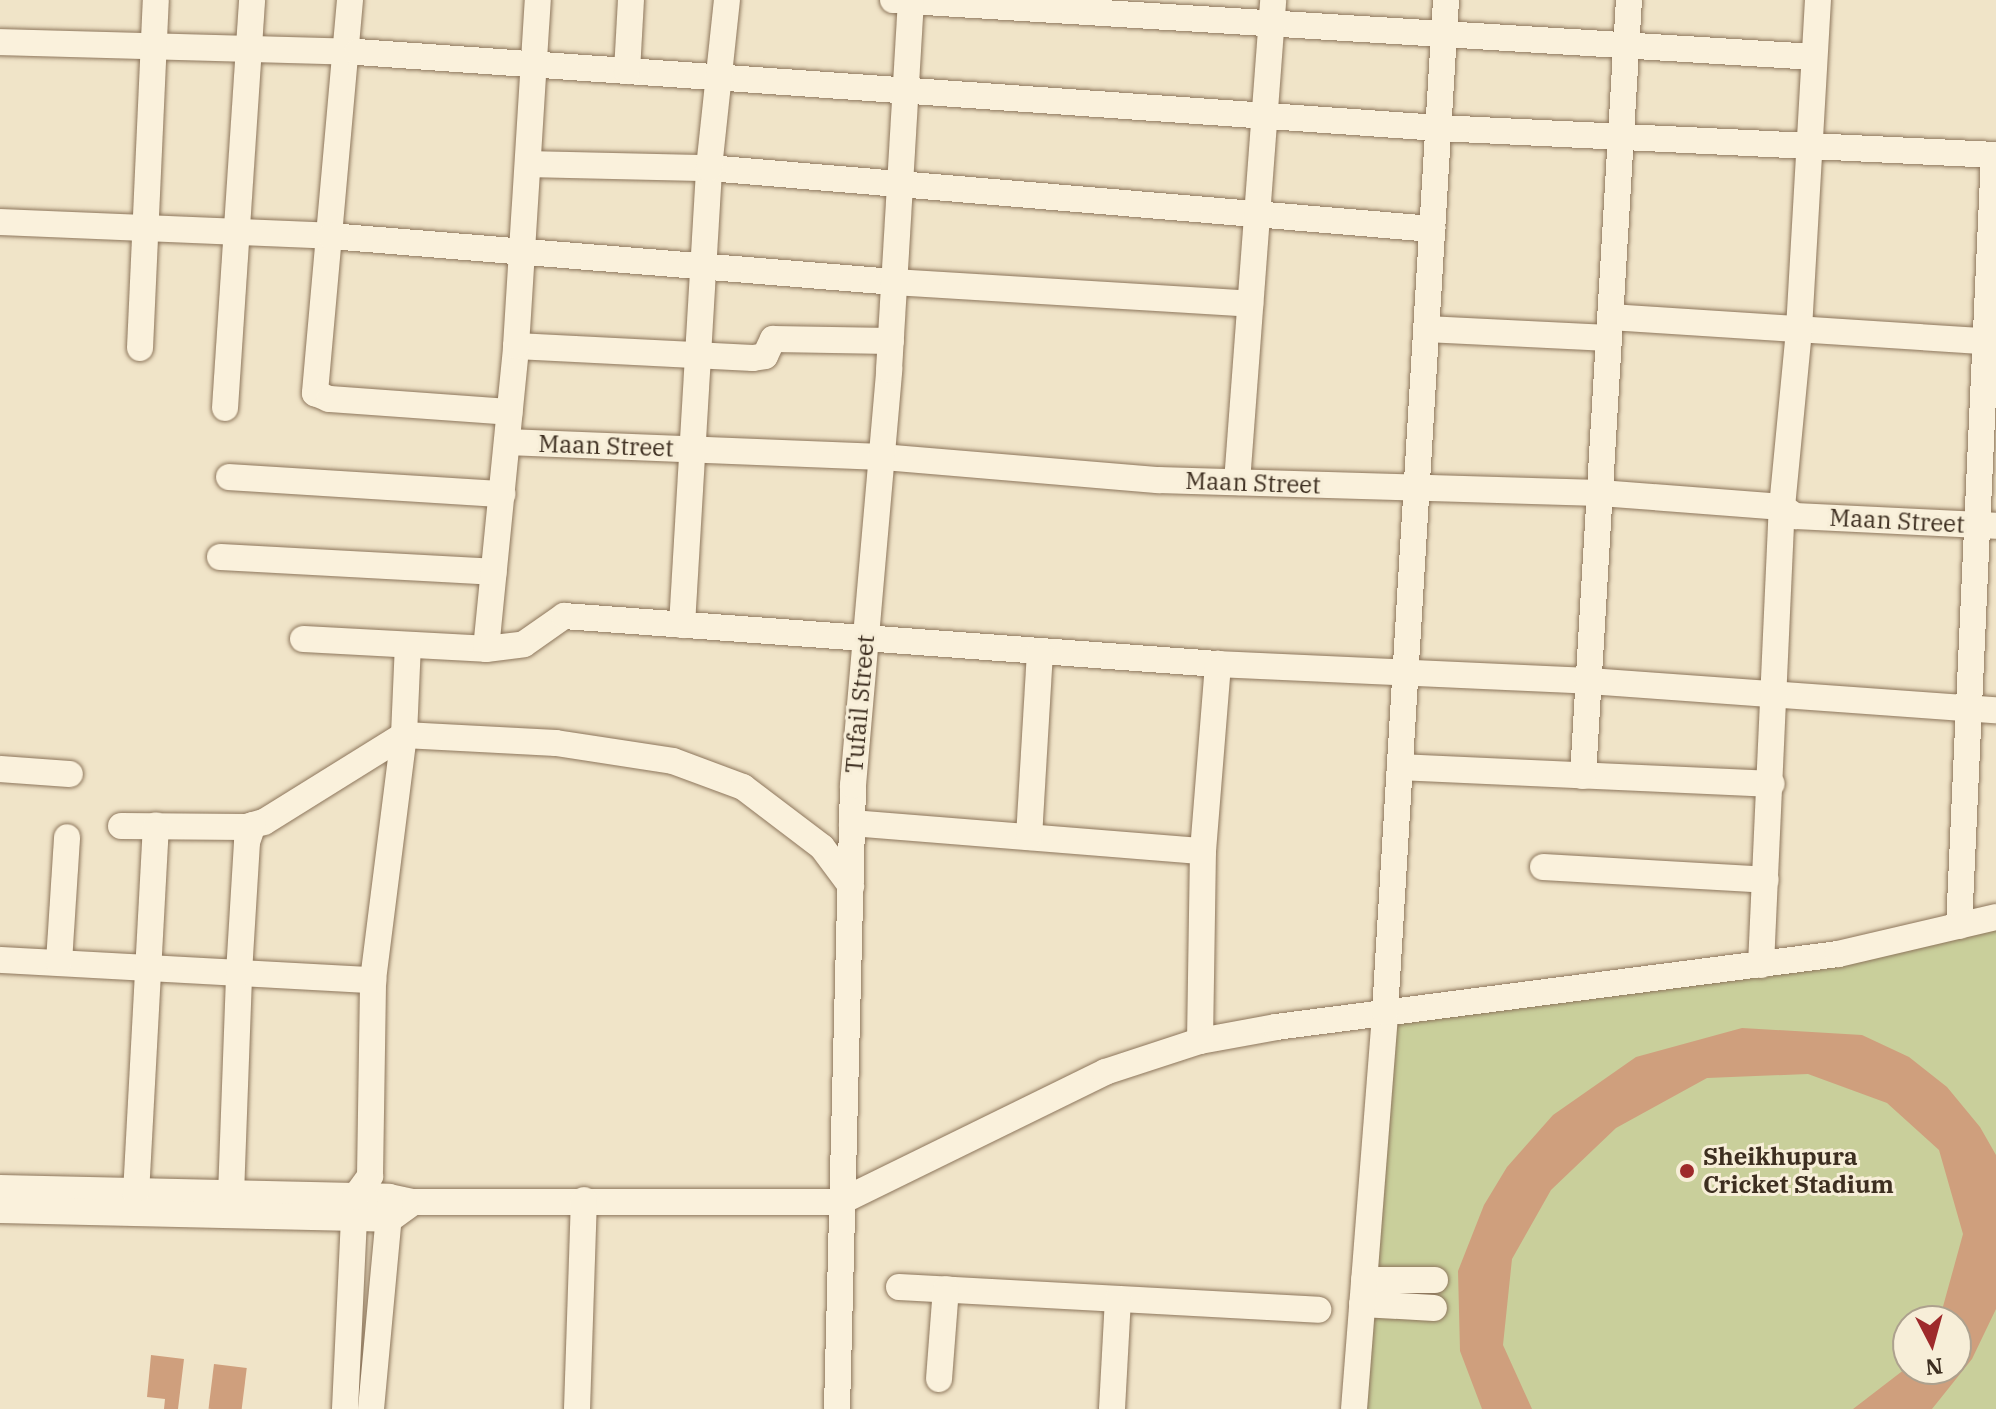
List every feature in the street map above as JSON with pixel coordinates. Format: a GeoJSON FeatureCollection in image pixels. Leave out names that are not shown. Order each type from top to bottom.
{"type":"FeatureCollection","features":[{"type":"Feature","properties":{"kind":"street"},"geometry":{"type":"LineString","coordinates":[[140,348],[156,0]]}},
{"type":"Feature","properties":{"kind":"street"},"geometry":{"type":"LineString","coordinates":[[225,408],[252,0]]}},
{"type":"Feature","properties":{"kind":"street"},"geometry":{"type":"LineString","coordinates":[[350,0],[317,397],[510,412]]}},
{"type":"Feature","properties":{"kind":"street"},"geometry":{"type":"LineString","coordinates":[[486,649],[516,346],[538,0]]}},
{"type":"Feature","properties":{"kind":"street"},"geometry":{"type":"LineString","coordinates":[[627,71],[631,0]]}},
{"type":"Feature","properties":{"kind":"street"},"geometry":{"type":"LineString","coordinates":[[682,625],[709,168],[727,0]]}},
{"type":"Feature","properties":{"kind":"street"},"geometry":{"type":"LineString","coordinates":[[893,0],[1272,12],[1444,34],[1814,57]]}},
{"type":"Feature","properties":{"kind":"street","name":"Tufail Street"},"geometry":{"type":"LineString","coordinates":[[837,1409],[852,823],[891,341],[911,0]]}},
{"type":"Feature","properties":{"kind":"street"},"geometry":{"type":"LineString","coordinates":[[1354,1409],[1385,1012],[1446,0]]}},
{"type":"Feature","properties":{"kind":"street"},"geometry":{"type":"LineString","coordinates":[[1583,776],[1629,0]]}},
{"type":"Feature","properties":{"kind":"street"},"geometry":{"type":"LineString","coordinates":[[1761,965],[1777,694],[1782,507],[1799,329],[1818,0]]}},
{"type":"Feature","properties":{"kind":"street"},"geometry":{"type":"LineString","coordinates":[[1237,482],[1272,12]]}},
{"type":"Feature","properties":{"kind":"street"},"geometry":{"type":"LineString","coordinates":[[0,42],[153,49],[345,52],[1438,128],[1995,155],[1987,525],[1969,708],[1959,926]]}},
{"type":"Feature","properties":{"kind":"street"},"geometry":{"type":"LineString","coordinates":[[528,164],[709,168],[1257,211],[1432,229]]}},
{"type":"Feature","properties":{"kind":"street"},"geometry":{"type":"LineString","coordinates":[[0,222],[330,236],[523,249],[894,282],[1250,304]]}},
{"type":"Feature","properties":{"kind":"street"},"geometry":{"type":"LineString","coordinates":[[1426,329],[1799,329],[1990,341]]}},
{"type":"Feature","properties":{"kind":"street"},"geometry":{"type":"LineString","coordinates":[[516,346],[761,358],[773,339],[891,341]]}},
{"type":"Feature","properties":{"kind":"street","name":"Maan Street"},"geometry":{"type":"LineString","coordinates":[[507,442],[882,457],[1237,482],[1600,493],[1782,507],[1795,516],[1987,525]]}},
{"type":"Feature","properties":{"kind":"street"},"geometry":{"type":"LineString","coordinates":[[229,477],[502,494]]}},
{"type":"Feature","properties":{"kind":"street"},"geometry":{"type":"LineString","coordinates":[[220,557],[494,572]]}},
{"type":"Feature","properties":{"kind":"street"},"geometry":{"type":"LineString","coordinates":[[303,639],[486,649],[524,644],[564,616],[1218,664],[1588,681],[1996,710]]}},
{"type":"Feature","properties":{"kind":"street"},"geometry":{"type":"LineString","coordinates":[[345,1409],[354,1208],[370,1176],[373,980],[404,735],[408,645]]}},
{"type":"Feature","properties":{"kind":"street"},"geometry":{"type":"LineString","coordinates":[[1029,837],[1040,651]]}},
{"type":"Feature","properties":{"kind":"street"},"geometry":{"type":"LineString","coordinates":[[1200,1041],[1203,851],[1218,664]]}},
{"type":"Feature","properties":{"kind":"street"},"geometry":{"type":"LineString","coordinates":[[121,826],[253,825],[404,735],[556,743],[709,770],[743,787],[822,847],[851,886]]}},
{"type":"Feature","properties":{"kind":"street"},"geometry":{"type":"LineString","coordinates":[[1400,767],[1772,784]]}},
{"type":"Feature","properties":{"kind":"street"},"geometry":{"type":"LineString","coordinates":[[0,769],[70,774]]}},
{"type":"Feature","properties":{"kind":"street"},"geometry":{"type":"LineString","coordinates":[[852,823],[1203,851]]}},
{"type":"Feature","properties":{"kind":"street"},"geometry":{"type":"LineString","coordinates":[[231,1195],[239,973],[247,842],[253,825]]}},
{"type":"Feature","properties":{"kind":"street"},"geometry":{"type":"LineString","coordinates":[[136,1194],[156,826]]}},
{"type":"Feature","properties":{"kind":"street"},"geometry":{"type":"LineString","coordinates":[[59,962],[67,837]]}},
{"type":"Feature","properties":{"kind":"street"},"geometry":{"type":"LineString","coordinates":[[1543,867],[1766,880]]}},
{"type":"Feature","properties":{"kind":"street"},"geometry":{"type":"LineString","coordinates":[[0,1210],[354,1208],[584,1200],[844,1200],[1105,1072],[1200,1041],[1385,1012],[1761,965],[1893,944],[1996,917]]}},
{"type":"Feature","properties":{"kind":"street"},"geometry":{"type":"LineString","coordinates":[[0,960],[373,980]]}},
{"type":"Feature","properties":{"kind":"street"},"geometry":{"type":"LineString","coordinates":[[370,1176],[398,1206]]}},
{"type":"Feature","properties":{"kind":"street"},"geometry":{"type":"LineString","coordinates":[[0,1188],[231,1195],[354,1208]]}},
{"type":"Feature","properties":{"kind":"street"},"geometry":{"type":"LineString","coordinates":[[577,1409],[584,1200]]}},
{"type":"Feature","properties":{"kind":"street"},"geometry":{"type":"LineString","coordinates":[[371,1409],[398,1206]]}},
{"type":"Feature","properties":{"kind":"street"},"geometry":{"type":"LineString","coordinates":[[1363,1292],[1435,1280]]}},
{"type":"Feature","properties":{"kind":"street"},"geometry":{"type":"LineString","coordinates":[[899,1287],[1318,1310]]}},
{"type":"Feature","properties":{"kind":"street"},"geometry":{"type":"LineString","coordinates":[[939,1379],[946,1289]]}},
{"type":"Feature","properties":{"kind":"street"},"geometry":{"type":"LineString","coordinates":[[1363,1292],[1434,1308]]}},
{"type":"Feature","properties":{"kind":"street"},"geometry":{"type":"LineString","coordinates":[[1112,1409],[1118,1299]]}},
{"type":"Feature","properties":{"kind":"green space","name":"Sheikhupura Cricket Stadium"},"geometry":{"type":"Polygon","coordinates":[[[1996,920],[1996,1409],[1359,1409],[1391,1021],[1996,920]]]}},
{"type":"Feature","properties":{"kind":"building"},"geometry":{"type":"Polygon","coordinates":[[[1742,1028],[1862,1035],[1909,1057],[1947,1087],[1980,1127],[1996,1155],[1996,1309],[1972,1359],[1972,1305],[1943,1305],[1963,1234],[1939,1150],[1887,1103],[1808,1074],[1707,1078],[1616,1128],[1551,1190],[1512,1259],[1503,1345],[1532,1409],[1482,1409],[1460,1351],[1458,1271],[1484,1205],[1507,1167],[1553,1115],[1636,1057],[1742,1028]]]}},
{"type":"Feature","properties":{"kind":"building"},"geometry":{"type":"Polygon","coordinates":[[[151,1355],[184,1359],[178,1409],[164,1409],[165,1399],[147,1397],[151,1355]]]}},
{"type":"Feature","properties":{"kind":"building"},"geometry":{"type":"Polygon","coordinates":[[[214,1364],[247,1368],[242,1409],[209,1409],[214,1364]]]}},
{"type":"Feature","properties":{"kind":"building"},"geometry":{"type":"Polygon","coordinates":[[[1892,1379],[1892,1385],[1951,1385],[1932,1409],[1853,1409],[1892,1379]]]}},
{"type":"Feature","properties":{"kind":"place","name":"Sheikhupura Cricket Stadium"},"geometry":{"type":"Point","coordinates":[1687,1171]}}]}
